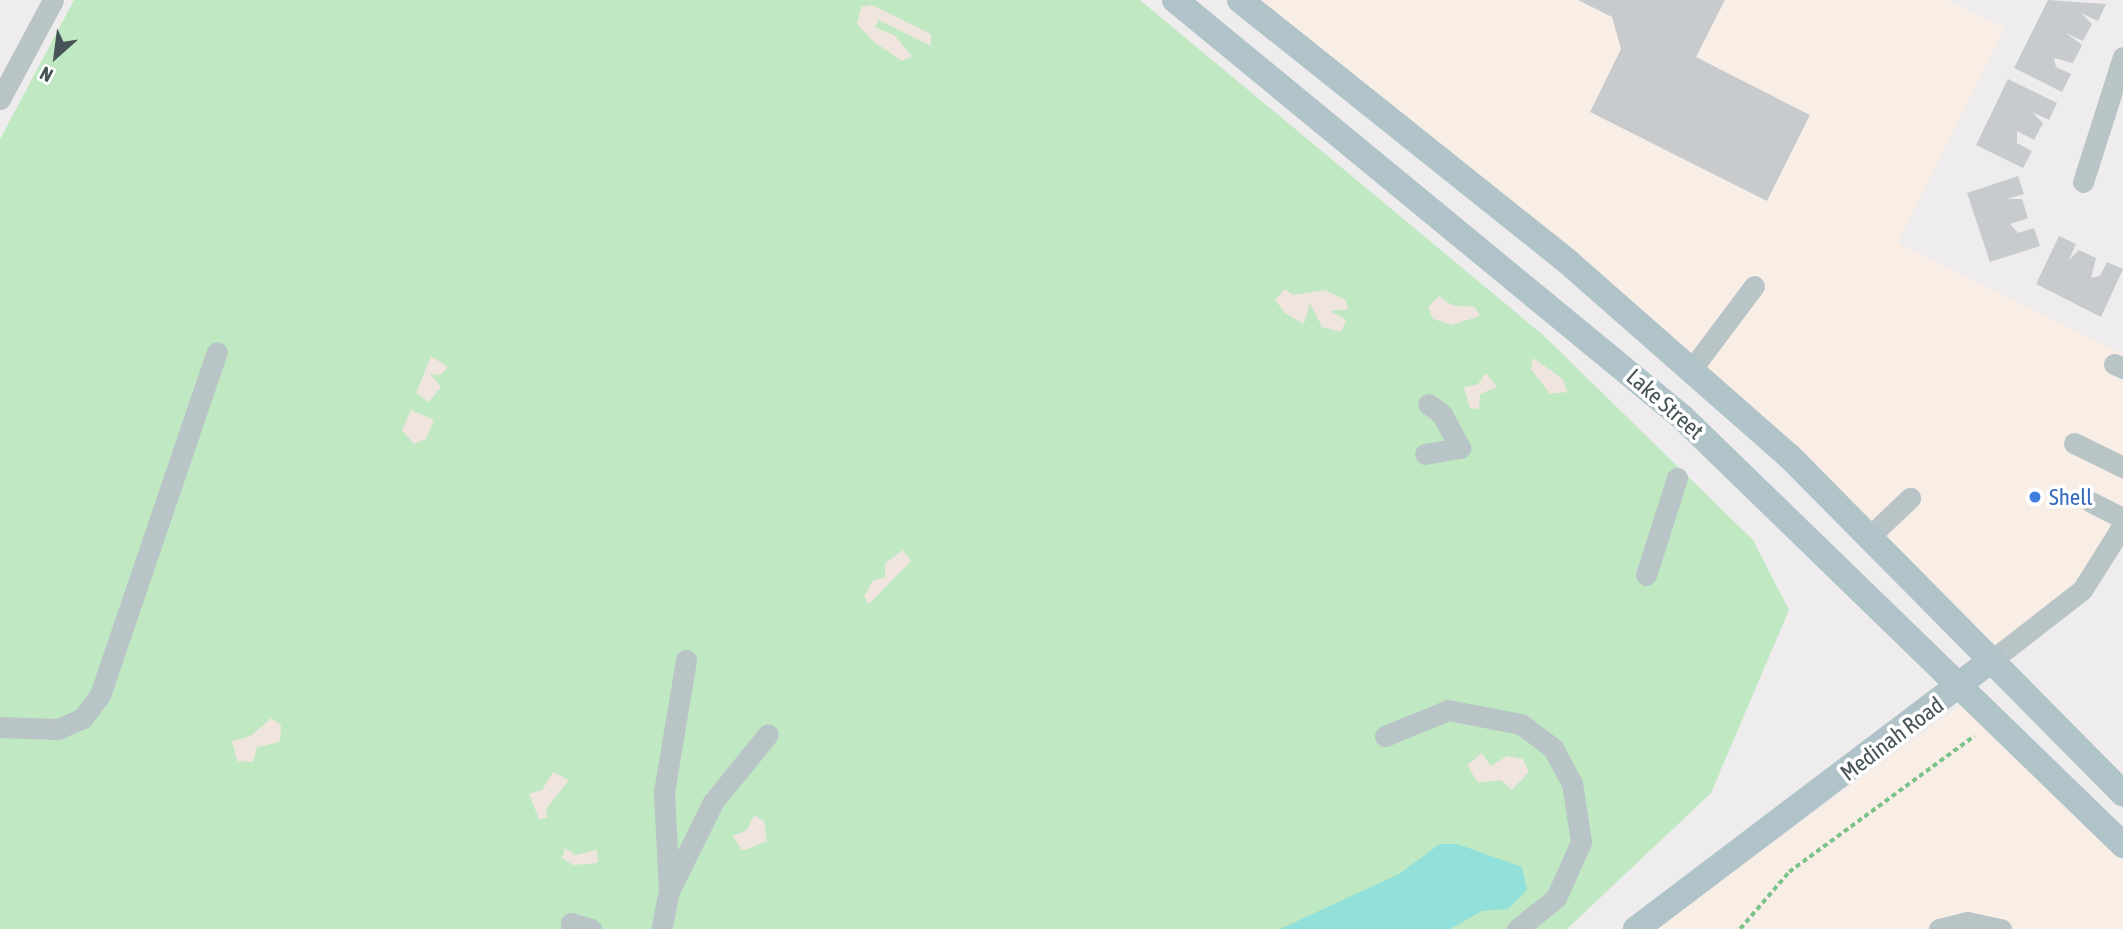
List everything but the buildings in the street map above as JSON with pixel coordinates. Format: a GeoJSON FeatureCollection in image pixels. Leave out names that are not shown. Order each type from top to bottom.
{"type":"FeatureCollection","features":[{"type":"Feature","properties":{"kind":"main road","name":"Lake Street"},"geometry":{"type":"LineString","coordinates":[[1175,0],[1682,417],[2123,845]]}},
{"type":"Feature","properties":{"kind":"main road","name":"Lake Street"},"geometry":{"type":"LineString","coordinates":[[1240,0],[1568,262],[1691,370],[1869,537],[2123,794]]}},
{"type":"Feature","properties":{"kind":"main road","name":"Medinah Road"},"geometry":{"type":"LineString","coordinates":[[1636,929],[1961,688],[1992,660]]}},
{"type":"Feature","properties":{"kind":"street"},"geometry":{"type":"LineString","coordinates":[[0,99],[54,0]]}},
{"type":"Feature","properties":{"kind":"street"},"geometry":{"type":"LineString","coordinates":[[2083,182],[2123,57]]}},
{"type":"Feature","properties":{"kind":"street"},"geometry":{"type":"LineString","coordinates":[[1691,370],[1754,286]]}},
{"type":"Feature","properties":{"kind":"street"},"geometry":{"type":"LineString","coordinates":[[0,727],[58,729],[83,718],[100,695],[217,352]]}},
{"type":"Feature","properties":{"kind":"street"},"geometry":{"type":"LineString","coordinates":[[1425,454],[1460,448],[1442,414],[1428,404]]}},
{"type":"Feature","properties":{"kind":"street"},"geometry":{"type":"LineString","coordinates":[[2074,443],[2123,467]]}},
{"type":"Feature","properties":{"kind":"street"},"geometry":{"type":"LineString","coordinates":[[1646,575],[1677,478]]}},
{"type":"Feature","properties":{"kind":"street"},"geometry":{"type":"LineString","coordinates":[[1869,537],[1910,498]]}},
{"type":"Feature","properties":{"kind":"street"},"geometry":{"type":"LineString","coordinates":[[2091,502],[2123,518]]}},
{"type":"Feature","properties":{"kind":"street","name":"Medinah Road"},"geometry":{"type":"LineString","coordinates":[[1992,660],[2082,590],[2123,524]]}},
{"type":"Feature","properties":{"kind":"street"},"geometry":{"type":"LineString","coordinates":[[669,891],[664,792],[686,660]]}},
{"type":"Feature","properties":{"kind":"street"},"geometry":{"type":"LineString","coordinates":[[1385,736],[1437,711],[1456,711],[1521,724],[1553,748],[1572,783],[1581,842],[1556,898],[1517,929]]}},
{"type":"Feature","properties":{"kind":"street"},"geometry":{"type":"LineString","coordinates":[[658,928],[669,891],[731,773],[768,734]]}},
{"type":"Feature","properties":{"kind":"street"},"geometry":{"type":"LineString","coordinates":[[1939,929],[1967,922],[2001,929]]}},
{"type":"Feature","properties":{"kind":"street"},"geometry":{"type":"LineString","coordinates":[[579,929],[571,923],[591,929]]}},
{"type":"Feature","properties":{"kind":"path"},"geometry":{"type":"LineString","coordinates":[[1740,929],[1789,872],[1974,736]]}},
{"type":"Feature","properties":{"kind":"shaded area"},"geometry":{"type":"Polygon","coordinates":[[[1252,0],[1947,0],[2005,28],[1898,243],[2123,354],[2123,513],[2095,567],[1993,651],[1252,0]]]}},
{"type":"Feature","properties":{"kind":"shaded area"},"geometry":{"type":"Polygon","coordinates":[[[1962,704],[2123,858],[2123,929],[1654,929],[1962,704]]]}},
{"type":"Feature","properties":{"kind":"green space"},"geometry":{"type":"Polygon","coordinates":[[[74,0],[1140,0],[1543,335],[1753,540],[1789,610],[1711,793],[1567,929],[0,929],[0,139],[74,0]]]}},
{"type":"Feature","properties":{"kind":"sand"},"geometry":{"type":"Polygon","coordinates":[[[872,5],[931,34],[931,46],[879,20],[874,27],[894,35],[912,56],[902,61],[874,42],[857,24],[861,7],[872,5]]]}},
{"type":"Feature","properties":{"kind":"sand"},"geometry":{"type":"Polygon","coordinates":[[[1285,289],[1293,295],[1325,290],[1346,300],[1348,309],[1330,311],[1346,320],[1341,332],[1322,327],[1310,303],[1304,324],[1285,313],[1275,300],[1285,289]]]}},
{"type":"Feature","properties":{"kind":"sand"},"geometry":{"type":"Polygon","coordinates":[[[1439,296],[1452,305],[1475,307],[1480,316],[1452,325],[1433,319],[1428,307],[1439,296]]]}},
{"type":"Feature","properties":{"kind":"sand"},"geometry":{"type":"Polygon","coordinates":[[[431,356],[448,367],[440,375],[430,374],[441,387],[429,402],[416,393],[431,356]]]}},
{"type":"Feature","properties":{"kind":"sand"},"geometry":{"type":"Polygon","coordinates":[[[1533,358],[1563,379],[1567,392],[1550,394],[1531,369],[1533,358]]]}},
{"type":"Feature","properties":{"kind":"sand"},"geometry":{"type":"Polygon","coordinates":[[[1486,373],[1497,387],[1480,394],[1479,409],[1470,408],[1464,387],[1478,384],[1486,373]]]}},
{"type":"Feature","properties":{"kind":"sand"},"geometry":{"type":"Polygon","coordinates":[[[411,410],[434,420],[426,439],[414,444],[402,430],[411,410]]]}},
{"type":"Feature","properties":{"kind":"sand"},"geometry":{"type":"Polygon","coordinates":[[[903,550],[911,561],[869,604],[864,597],[873,580],[885,578],[885,564],[903,550]]]}},
{"type":"Feature","properties":{"kind":"sand"},"geometry":{"type":"Polygon","coordinates":[[[271,718],[281,725],[280,742],[257,747],[253,762],[237,761],[232,741],[251,736],[271,718]]]}},
{"type":"Feature","properties":{"kind":"sand"},"geometry":{"type":"Polygon","coordinates":[[[1482,753],[1491,766],[1507,756],[1523,759],[1529,772],[1512,790],[1501,780],[1478,783],[1467,765],[1482,753]]]}},
{"type":"Feature","properties":{"kind":"sand"},"geometry":{"type":"Polygon","coordinates":[[[553,772],[569,780],[546,809],[547,818],[539,819],[529,794],[542,790],[553,772]]]}},
{"type":"Feature","properties":{"kind":"sand"},"geometry":{"type":"Polygon","coordinates":[[[754,815],[764,821],[767,841],[742,851],[733,836],[747,830],[754,815]]]}},
{"type":"Feature","properties":{"kind":"sand"},"geometry":{"type":"Polygon","coordinates":[[[565,848],[575,855],[597,850],[598,863],[573,865],[562,858],[565,848]]]}},
{"type":"Feature","properties":{"kind":"water"},"geometry":{"type":"Polygon","coordinates":[[[1440,844],[1457,844],[1522,867],[1527,890],[1508,909],[1482,911],[1450,929],[1280,929],[1399,874],[1440,844]]]}},
{"type":"Feature","properties":{"kind":"place","name":"Shell"},"geometry":{"type":"Point","coordinates":[2035,497]}}]}
